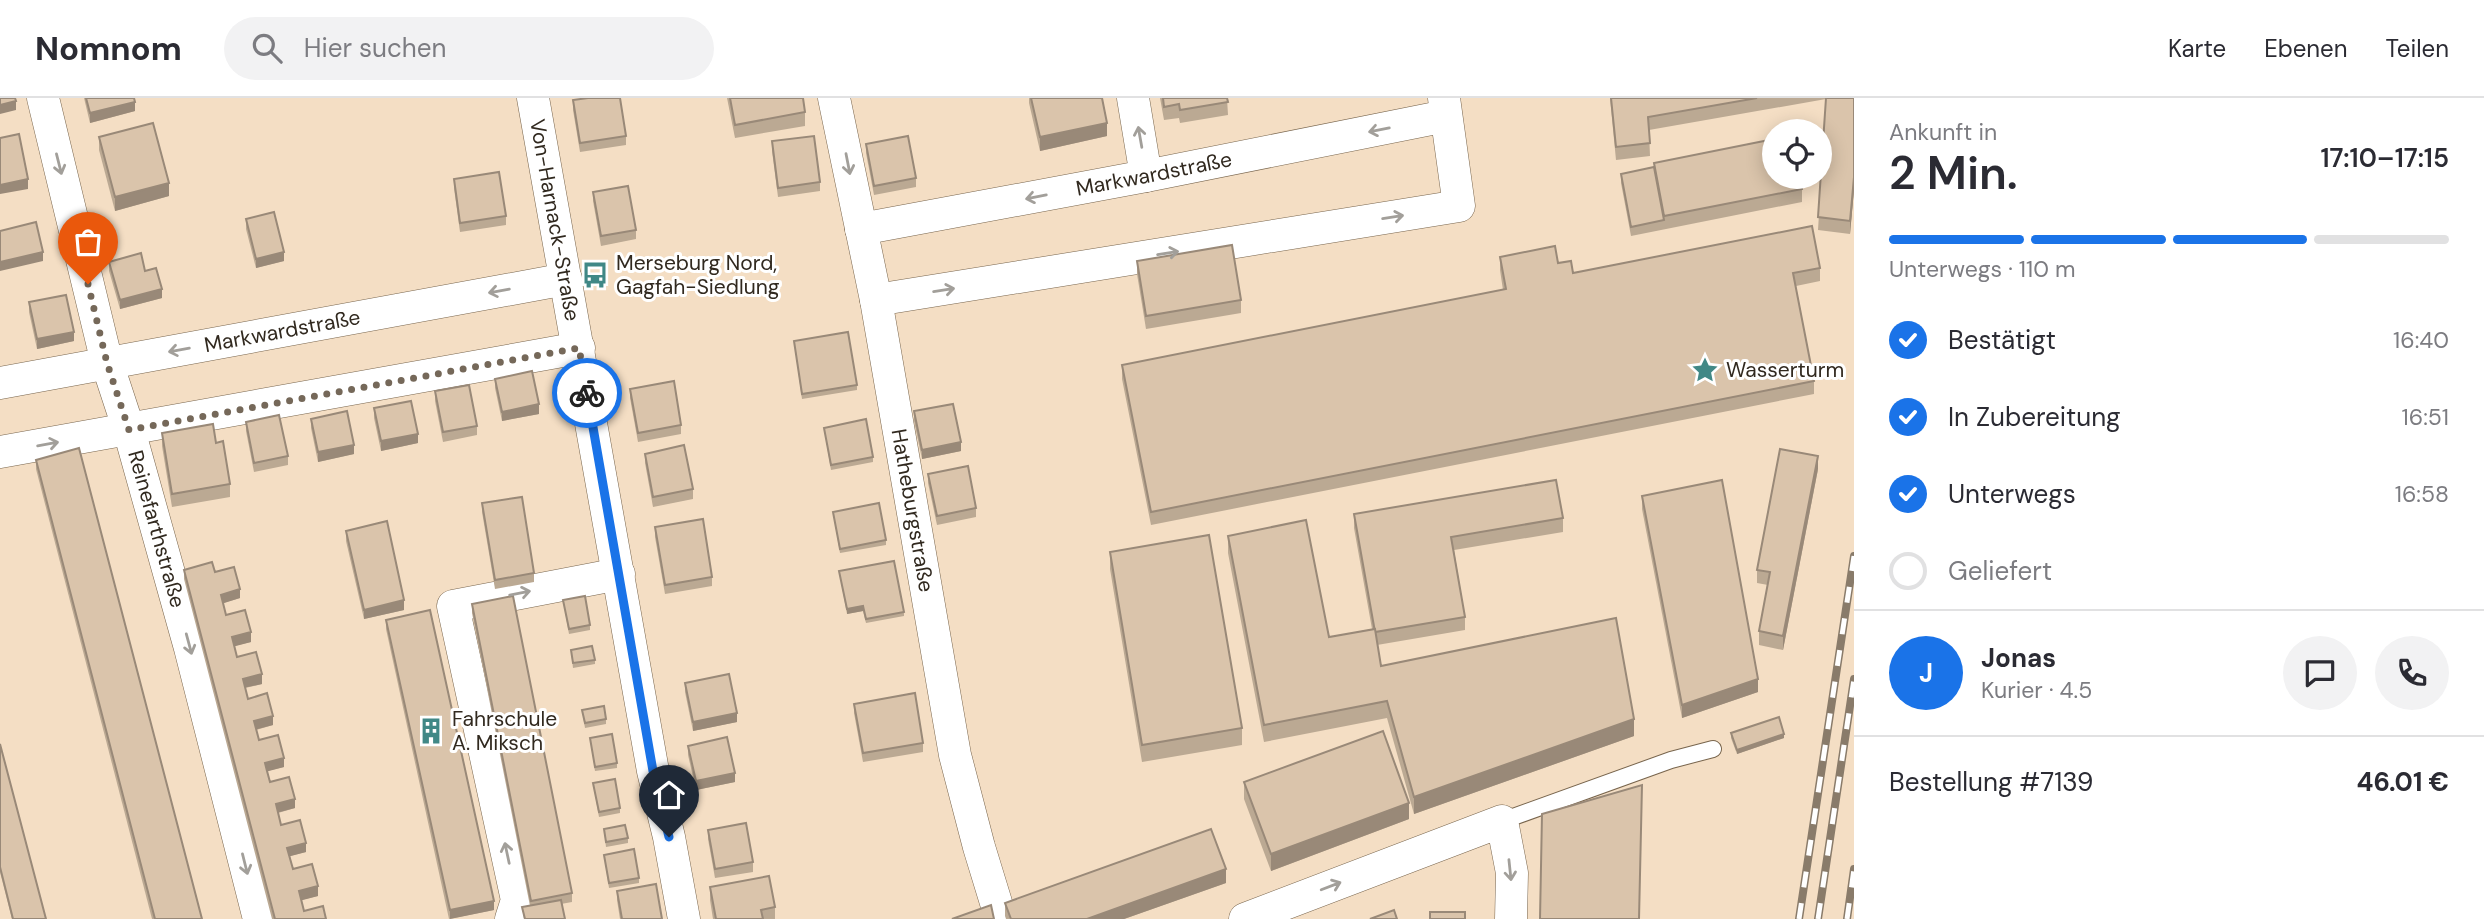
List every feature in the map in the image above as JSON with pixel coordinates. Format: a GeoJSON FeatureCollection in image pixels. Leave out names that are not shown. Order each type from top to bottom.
{"type":"FeatureCollection","features":[{"type":"Feature","properties":{"kind":"street","name":"Reinefarthstraße"},"geometry":{"type":"LineString","coordinates":[[43,98],[107,363],[129,430],[190,648],[259,919]]}},
{"type":"Feature","properties":{"kind":"street","name":"Von-Harnack-Straße"},"geometry":{"type":"LineString","coordinates":[[533,98],[653,771],[669,837],[684,919]]}},
{"type":"Feature","properties":{"kind":"street","name":"Hatheburgstraße"},"geometry":{"type":"LineString","coordinates":[[834,98],[876,300],[955,755],[1001,919]]}},
{"type":"Feature","properties":{"kind":"street"},"geometry":{"type":"LineString","coordinates":[[1133,98],[1146,176]]}},
{"type":"Feature","properties":{"kind":"street","name":"Markwardstraße"},"geometry":{"type":"LineString","coordinates":[[861,229],[1146,176],[1445,107]]}},
{"type":"Feature","properties":{"kind":"street"},"geometry":{"type":"LineString","coordinates":[[876,300],[1459,206],[1445,107]]}},
{"type":"Feature","properties":{"kind":"street","name":"Markwardstraße"},"geometry":{"type":"LineString","coordinates":[[0,383],[566,279]]}},
{"type":"Feature","properties":{"kind":"street"},"geometry":{"type":"LineString","coordinates":[[0,452],[579,348]]}},
{"type":"Feature","properties":{"kind":"street"},"geometry":{"type":"LineString","coordinates":[[511,919],[517,900],[453,607],[619,573]]}},
{"type":"Feature","properties":{"kind":"street"},"geometry":{"type":"LineString","coordinates":[[1245,919],[1280,912],[1502,821],[1511,873],[1511,919]]}},
{"type":"Feature","properties":{"kind":"lane"},"geometry":{"type":"LineString","coordinates":[[1502,821],[1671,760],[1713,749]]}},
{"type":"Feature","properties":{"kind":"building"},"geometry":{"type":"Polygon","coordinates":[[[0,98],[15,98],[16,101],[0,105],[0,98]]]}},
{"type":"Feature","properties":{"kind":"building"},"geometry":{"type":"Polygon","coordinates":[[[86,98],[134,98],[135,102],[90,113],[86,98]]]}},
{"type":"Feature","properties":{"kind":"building"},"geometry":{"type":"Polygon","coordinates":[[[620,98],[626,136],[580,143],[573,100],[620,98]]]}},
{"type":"Feature","properties":{"kind":"building"},"geometry":{"type":"Polygon","coordinates":[[[730,98],[803,98],[805,112],[735,125],[730,98]]]}},
{"type":"Feature","properties":{"kind":"building"},"geometry":{"type":"Polygon","coordinates":[[[1031,98],[1102,98],[1107,123],[1040,137],[1031,98]]]}},
{"type":"Feature","properties":{"kind":"building"},"geometry":{"type":"Polygon","coordinates":[[[1163,98],[1227,98],[1228,102],[1180,110],[1179,104],[1164,107],[1163,98]]]}},
{"type":"Feature","properties":{"kind":"building"},"geometry":{"type":"Polygon","coordinates":[[[1611,98],[1757,98],[1648,117],[1650,143],[1616,147],[1611,98]]]}},
{"type":"Feature","properties":{"kind":"building"},"geometry":{"type":"Polygon","coordinates":[[[1826,98],[1854,98],[1854,177],[1850,221],[1818,217],[1820,189],[1832,189],[1832,119],[1825,119],[1826,98]]]}},
{"type":"Feature","properties":{"kind":"building"},"geometry":{"type":"Polygon","coordinates":[[[153,123],[169,183],[115,197],[99,137],[153,123]]]}},
{"type":"Feature","properties":{"kind":"building"},"geometry":{"type":"Polygon","coordinates":[[[19,134],[28,179],[0,185],[0,138],[19,134]]]}},
{"type":"Feature","properties":{"kind":"building"},"geometry":{"type":"Polygon","coordinates":[[[814,136],[820,182],[778,188],[772,141],[814,136]]]}},
{"type":"Feature","properties":{"kind":"building"},"geometry":{"type":"Polygon","coordinates":[[[908,136],[916,178],[874,186],[866,144],[908,136]]]}},
{"type":"Feature","properties":{"kind":"building"},"geometry":{"type":"Polygon","coordinates":[[[1762,141],[1762,189],[1802,189],[1664,216],[1654,163],[1762,141]]]}},
{"type":"Feature","properties":{"kind":"building"},"geometry":{"type":"Polygon","coordinates":[[[1654,167],[1664,220],[1631,227],[1621,174],[1654,167]]]}},
{"type":"Feature","properties":{"kind":"building"},"geometry":{"type":"Polygon","coordinates":[[[499,172],[506,216],[460,223],[454,179],[499,172]]]}},
{"type":"Feature","properties":{"kind":"building"},"geometry":{"type":"Polygon","coordinates":[[[628,186],[636,230],[601,236],[593,192],[628,186]]]}},
{"type":"Feature","properties":{"kind":"building"},"geometry":{"type":"Polygon","coordinates":[[[274,212],[284,252],[256,259],[246,219],[274,212]]]}},
{"type":"Feature","properties":{"kind":"building"},"geometry":{"type":"Polygon","coordinates":[[[36,222],[43,252],[0,262],[0,231],[36,222]]]}},
{"type":"Feature","properties":{"kind":"building"},"geometry":{"type":"Polygon","coordinates":[[[1812,226],[1820,268],[1793,273],[1814,381],[1151,512],[1122,365],[1506,289],[1500,257],[1555,246],[1558,263],[1571,261],[1573,273],[1812,226]]]}},
{"type":"Feature","properties":{"kind":"building"},"geometry":{"type":"Polygon","coordinates":[[[1232,245],[1241,300],[1146,316],[1137,261],[1232,245]]]}},
{"type":"Feature","properties":{"kind":"building"},"geometry":{"type":"Polygon","coordinates":[[[141,253],[145,271],[156,268],[162,289],[120,300],[109,262],[141,253]]]}},
{"type":"Feature","properties":{"kind":"building"},"geometry":{"type":"Polygon","coordinates":[[[66,295],[74,332],[37,339],[29,302],[66,295]]]}},
{"type":"Feature","properties":{"kind":"building"},"geometry":{"type":"Polygon","coordinates":[[[848,332],[857,385],[802,394],[794,341],[848,332]]]}},
{"type":"Feature","properties":{"kind":"building"},"geometry":{"type":"Polygon","coordinates":[[[532,371],[539,404],[502,412],[495,379],[532,371]]]}},
{"type":"Feature","properties":{"kind":"building"},"geometry":{"type":"Polygon","coordinates":[[[674,381],[681,425],[638,433],[630,389],[674,381]]]}},
{"type":"Feature","properties":{"kind":"building"},"geometry":{"type":"Polygon","coordinates":[[[469,385],[477,426],[443,432],[435,391],[469,385]]]}},
{"type":"Feature","properties":{"kind":"building"},"geometry":{"type":"Polygon","coordinates":[[[411,401],[418,434],[381,441],[374,408],[411,401]]]}},
{"type":"Feature","properties":{"kind":"building"},"geometry":{"type":"Polygon","coordinates":[[[953,404],[961,442],[922,450],[914,411],[953,404]]]}},
{"type":"Feature","properties":{"kind":"building"},"geometry":{"type":"Polygon","coordinates":[[[347,411],[354,445],[318,452],[311,419],[347,411]]]}},
{"type":"Feature","properties":{"kind":"building"},"geometry":{"type":"Polygon","coordinates":[[[279,415],[288,456],[254,463],[246,422],[279,415]]]}},
{"type":"Feature","properties":{"kind":"building"},"geometry":{"type":"Polygon","coordinates":[[[866,419],[873,457],[831,465],[824,428],[866,419]]]}},
{"type":"Feature","properties":{"kind":"building"},"geometry":{"type":"Polygon","coordinates":[[[213,424],[216,443],[223,441],[230,484],[172,494],[162,433],[213,424]]]}},
{"type":"Feature","properties":{"kind":"building"},"geometry":{"type":"Polygon","coordinates":[[[684,445],[693,489],[653,497],[645,454],[684,445]]]}},
{"type":"Feature","properties":{"kind":"building"},"geometry":{"type":"Polygon","coordinates":[[[79,448],[202,919],[155,919],[36,460],[79,448]]]}},
{"type":"Feature","properties":{"kind":"building"},"geometry":{"type":"Polygon","coordinates":[[[1780,449],[1818,456],[1783,636],[1759,631],[1770,572],[1757,570],[1780,449]]]}},
{"type":"Feature","properties":{"kind":"building"},"geometry":{"type":"Polygon","coordinates":[[[968,466],[976,508],[937,516],[928,474],[968,466]]]}},
{"type":"Feature","properties":{"kind":"building"},"geometry":{"type":"Polygon","coordinates":[[[1556,480],[1563,518],[1451,537],[1465,617],[1375,632],[1354,514],[1556,480]]]}},
{"type":"Feature","properties":{"kind":"building"},"geometry":{"type":"Polygon","coordinates":[[[1722,480],[1758,679],[1682,705],[1642,496],[1722,480]]]}},
{"type":"Feature","properties":{"kind":"building"},"geometry":{"type":"Polygon","coordinates":[[[522,497],[534,573],[495,580],[482,503],[522,497]]]}},
{"type":"Feature","properties":{"kind":"building"},"geometry":{"type":"Polygon","coordinates":[[[879,503],[886,540],[840,549],[833,512],[879,503]]]}},
{"type":"Feature","properties":{"kind":"building"},"geometry":{"type":"Polygon","coordinates":[[[703,519],[712,577],[665,585],[655,527],[703,519]]]}},
{"type":"Feature","properties":{"kind":"building"},"geometry":{"type":"Polygon","coordinates":[[[1306,520],[1329,637],[1375,629],[1381,666],[1616,618],[1634,719],[1414,797],[1387,701],[1264,725],[1228,536],[1306,520]]]}},
{"type":"Feature","properties":{"kind":"building"},"geometry":{"type":"Polygon","coordinates":[[[387,521],[404,600],[364,610],[346,531],[387,521]]]}},
{"type":"Feature","properties":{"kind":"building"},"geometry":{"type":"Polygon","coordinates":[[[1209,535],[1242,728],[1142,745],[1110,552],[1209,535]]]}},
{"type":"Feature","properties":{"kind":"building"},"geometry":{"type":"Polygon","coordinates":[[[894,561],[904,612],[866,619],[863,606],[847,609],[839,571],[894,561]]]}},
{"type":"Feature","properties":{"kind":"building"},"geometry":{"type":"Polygon","coordinates":[[[212,562],[215,572],[234,567],[240,589],[221,595],[226,615],[245,610],[251,632],[232,637],[237,657],[256,652],[262,674],[243,679],[248,699],[267,693],[273,716],[254,721],[259,740],[278,735],[284,758],[265,763],[267,771],[270,782],[289,777],[295,799],[276,804],[281,825],[300,820],[306,843],[287,848],[293,869],[312,864],[318,886],[299,891],[304,911],[323,906],[326,919],[275,919],[184,570],[212,562]]]}},
{"type":"Feature","properties":{"kind":"building"},"geometry":{"type":"Polygon","coordinates":[[[513,596],[572,893],[531,901],[472,604],[513,596]]]}},
{"type":"Feature","properties":{"kind":"building"},"geometry":{"type":"Polygon","coordinates":[[[585,596],[590,625],[569,629],[563,600],[585,596]]]}},
{"type":"Feature","properties":{"kind":"building"},"geometry":{"type":"Polygon","coordinates":[[[430,610],[494,901],[450,910],[386,620],[430,610]]]}},
{"type":"Feature","properties":{"kind":"building"},"geometry":{"type":"Polygon","coordinates":[[[592,646],[595,660],[573,663],[571,650],[592,646]]]}},
{"type":"Feature","properties":{"kind":"building"},"geometry":{"type":"Polygon","coordinates":[[[729,674],[737,713],[693,722],[685,683],[729,674]]]}},
{"type":"Feature","properties":{"kind":"building"},"geometry":{"type":"Polygon","coordinates":[[[915,693],[923,743],[863,753],[854,704],[915,693]]]}},
{"type":"Feature","properties":{"kind":"building"},"geometry":{"type":"Polygon","coordinates":[[[604,706],[606,719],[585,723],[582,710],[604,706]]]}},
{"type":"Feature","properties":{"kind":"building"},"geometry":{"type":"Polygon","coordinates":[[[1779,717],[1784,734],[1737,750],[1731,733],[1779,717]]]}},
{"type":"Feature","properties":{"kind":"building"},"geometry":{"type":"Polygon","coordinates":[[[1383,731],[1409,803],[1271,854],[1244,782],[1383,731]]]}},
{"type":"Feature","properties":{"kind":"building"},"geometry":{"type":"Polygon","coordinates":[[[612,734],[617,763],[595,767],[590,738],[612,734]]]}},
{"type":"Feature","properties":{"kind":"building"},"geometry":{"type":"Polygon","coordinates":[[[727,737],[735,773],[696,781],[688,746],[727,737]]]}},
{"type":"Feature","properties":{"kind":"building"},"geometry":{"type":"Polygon","coordinates":[[[0,744],[46,919],[13,919],[0,867],[0,744]]]}},
{"type":"Feature","properties":{"kind":"building"},"geometry":{"type":"Polygon","coordinates":[[[615,779],[620,808],[599,812],[593,783],[615,779]]]}},
{"type":"Feature","properties":{"kind":"building"},"geometry":{"type":"Polygon","coordinates":[[[1642,785],[1639,919],[1540,919],[1542,814],[1642,785]]]}},
{"type":"Feature","properties":{"kind":"building"},"geometry":{"type":"Polygon","coordinates":[[[746,823],[753,862],[715,869],[708,830],[746,823]]]}},
{"type":"Feature","properties":{"kind":"building"},"geometry":{"type":"Polygon","coordinates":[[[625,825],[628,838],[606,842],[604,829],[625,825]]]}},
{"type":"Feature","properties":{"kind":"building"},"geometry":{"type":"Polygon","coordinates":[[[1211,829],[1226,869],[1087,919],[1011,919],[1005,903],[1211,829]]]}},
{"type":"Feature","properties":{"kind":"building"},"geometry":{"type":"Polygon","coordinates":[[[634,849],[639,878],[609,883],[604,855],[634,849]]]}},
{"type":"Feature","properties":{"kind":"building"},"geometry":{"type":"Polygon","coordinates":[[[769,876],[775,907],[761,910],[763,919],[716,919],[710,887],[769,876]]]}},
{"type":"Feature","properties":{"kind":"building"},"geometry":{"type":"Polygon","coordinates":[[[656,884],[662,919],[622,919],[617,891],[656,884]]]}},
{"type":"Feature","properties":{"kind":"building"},"geometry":{"type":"Polygon","coordinates":[[[561,900],[565,919],[525,919],[522,907],[561,900]]]}},
{"type":"Feature","properties":{"kind":"building"},"geometry":{"type":"Polygon","coordinates":[[[991,905],[994,919],[952,919],[991,905]]]}},
{"type":"Feature","properties":{"kind":"building"},"geometry":{"type":"Polygon","coordinates":[[[1394,910],[1397,919],[1370,919],[1394,910]]]}},
{"type":"Feature","properties":{"kind":"building"},"geometry":{"type":"Polygon","coordinates":[[[1430,912],[1465,912],[1465,919],[1430,919],[1430,912]]]}},
{"type":"Feature","properties":{"kind":"railway"},"geometry":{"type":"LineString","coordinates":[[1799,919],[1854,556]]}},
{"type":"Feature","properties":{"kind":"railway"},"geometry":{"type":"LineString","coordinates":[[1818,919],[1854,679]]}},
{"type":"Feature","properties":{"kind":"railway"},"geometry":{"type":"LineString","coordinates":[[1847,919],[1854,869]]}},
{"type":"Feature","properties":{"kind":"way so far"},"geometry":{"type":"LineString","coordinates":[[88,284],[107,363],[129,430],[579,348],[587,393]]}},
{"type":"Feature","properties":{"kind":"place","name":"Merseburg Nord, Gagfah-Siedlung"},"geometry":{"type":"Point","coordinates":[595,275]}},
{"type":"Feature","properties":{"kind":"place","name":"Wasserturm"},"geometry":{"type":"Point","coordinates":[1705,370]}},
{"type":"Feature","properties":{"kind":"place","name":"Fahrschule A. Miksch"},"geometry":{"type":"Point","coordinates":[431,731]}},
{"type":"Feature","properties":{"kind":"route"},"geometry":{"type":"LineString","coordinates":[[587,393],[653,771],[669,837]]}}]}
